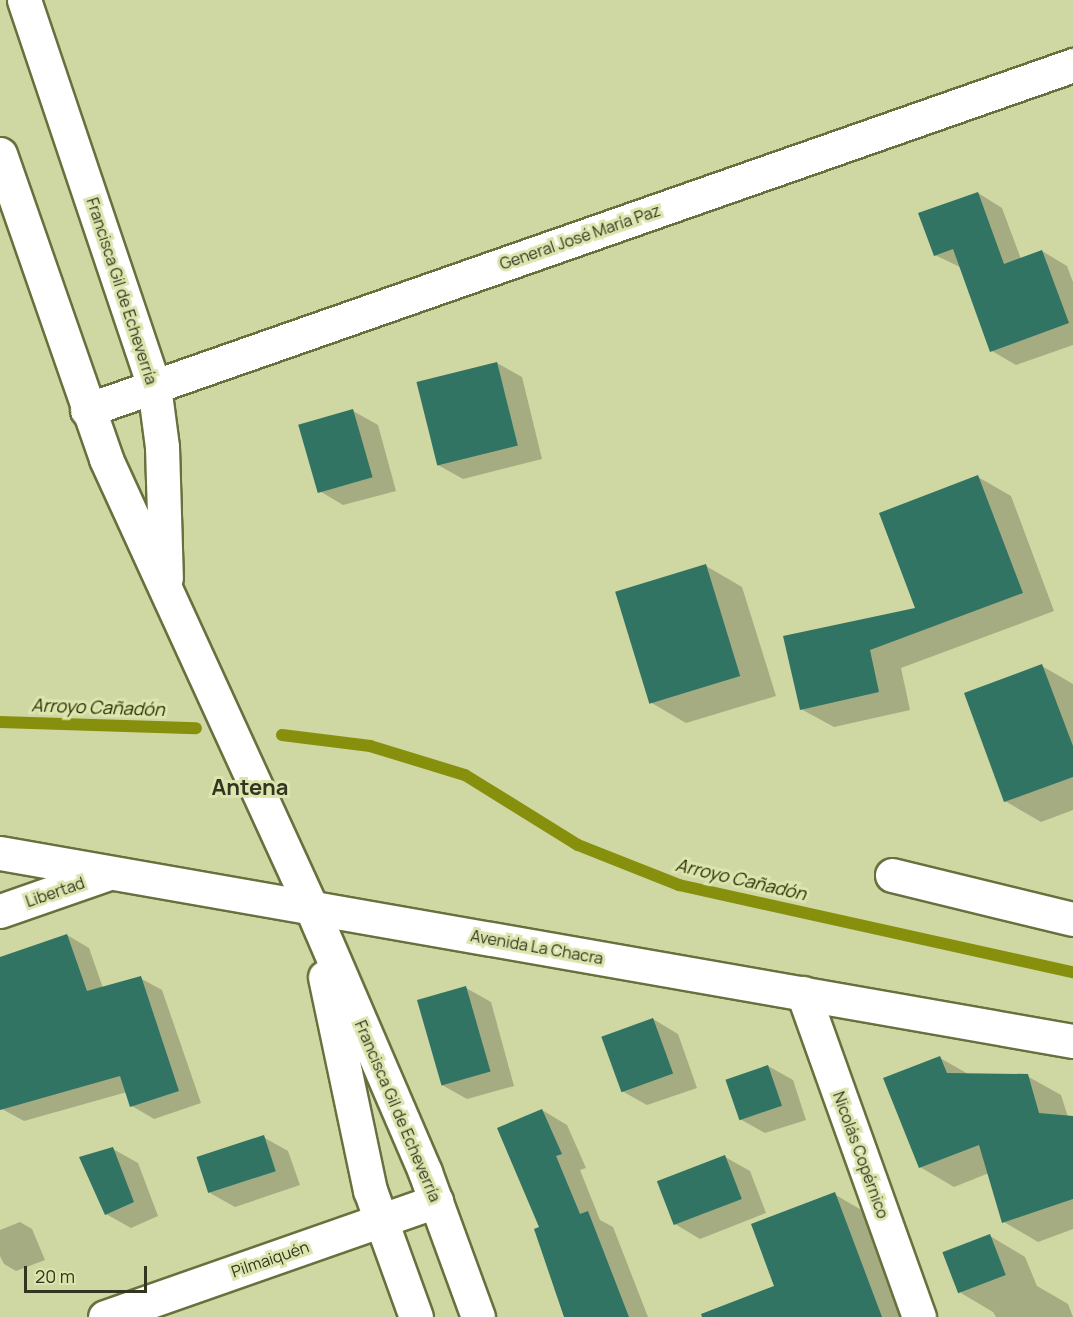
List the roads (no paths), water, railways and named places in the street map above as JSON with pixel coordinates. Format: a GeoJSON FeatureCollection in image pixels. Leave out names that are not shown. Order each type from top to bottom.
{"type":"FeatureCollection","features":[{"type":"Feature","properties":{"kind":"street","name":"Francisca Gil de Echeverría"},"geometry":{"type":"LineString","coordinates":[[24,0],[154,386],[162,447],[166,591]]}},
{"type":"Feature","properties":{"kind":"street","name":"General José María Paz"},"geometry":{"type":"LineString","coordinates":[[87,410],[1073,64]]}},
{"type":"Feature","properties":{"kind":"street","name":"Francisca Gil de Echeverría"},"geometry":{"type":"LineString","coordinates":[[0,154],[87,410],[166,591],[311,908],[436,1201],[478,1317]]}},
{"type":"Feature","properties":{"kind":"street","name":"Avenida La Chacra"},"geometry":{"type":"LineString","coordinates":[[0,853],[1073,1041]]}},
{"type":"Feature","properties":{"kind":"street","name":"Libertad"},"geometry":{"type":"LineString","coordinates":[[0,911],[111,872]]}},
{"type":"Feature","properties":{"kind":"street"},"geometry":{"type":"LineString","coordinates":[[892,875],[1073,919]]}},
{"type":"Feature","properties":{"kind":"street","name":"Francisca Gil de Echeverría"},"geometry":{"type":"LineString","coordinates":[[311,908],[363,1160],[381,1220],[416,1317]]}},
{"type":"Feature","properties":{"kind":"street","name":"Nicolás Copérnico"},"geometry":{"type":"LineString","coordinates":[[803,993],[919,1317]]}},
{"type":"Feature","properties":{"kind":"street","name":"Pilmaiquén"},"geometry":{"type":"LineString","coordinates":[[105,1317],[436,1201]]}},
{"type":"Feature","properties":{"kind":"waterway","name":"Arroyo Cañadón"},"geometry":{"type":"LineString","coordinates":[[0,722],[196,728]]}},
{"type":"Feature","properties":{"kind":"waterway","name":"Arroyo Cañadón"},"geometry":{"type":"LineString","coordinates":[[282,735],[370,746],[465,775],[578,845],[679,885],[1073,972]]}},
{"type":"Feature","properties":{"kind":"district","name":"Antena"},"geometry":{"type":"Point","coordinates":[250,788]}}]}
